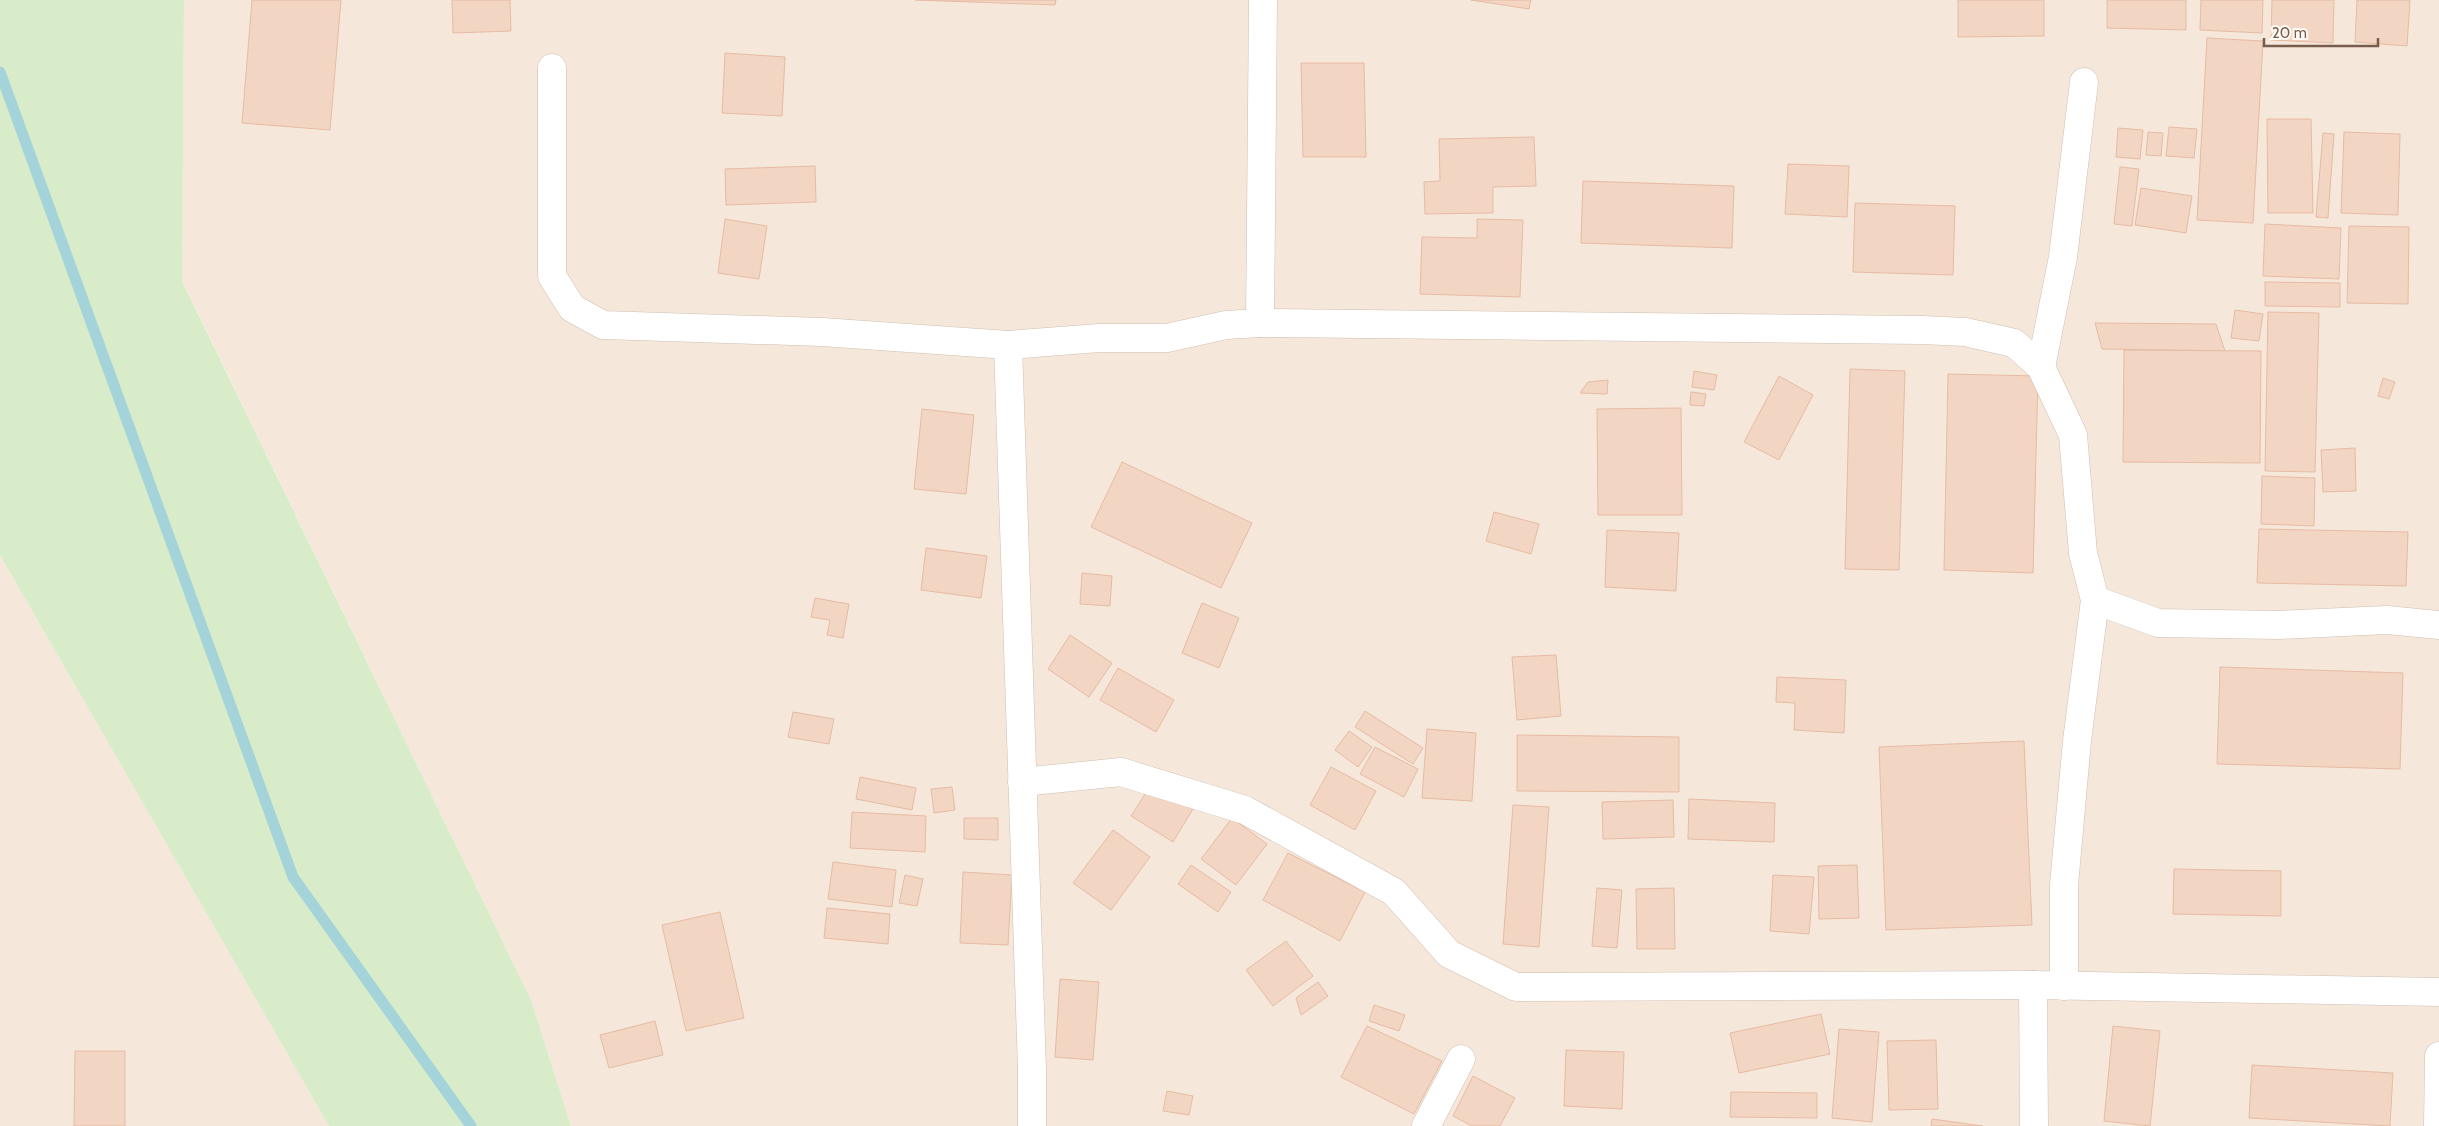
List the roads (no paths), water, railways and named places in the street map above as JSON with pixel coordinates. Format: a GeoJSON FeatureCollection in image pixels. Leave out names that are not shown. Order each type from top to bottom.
{"type":"FeatureCollection","features":[{"type":"Feature","properties":{"kind":"street"},"geometry":{"type":"LineString","coordinates":[[1260,323],[1263,0]]}},
{"type":"Feature","properties":{"kind":"street"},"geometry":{"type":"LineString","coordinates":[[552,68],[552,276],[572,308],[603,325],[822,332],[1008,345],[1099,338],[1166,338],[1226,325],[1260,323],[1922,330],[1965,332],[2014,344],[2041,367],[2073,435],[2083,553],[2095,600],[2077,741],[2065,876],[2064,986]]}},
{"type":"Feature","properties":{"kind":"street"},"geometry":{"type":"LineString","coordinates":[[2041,367],[2063,257],[2084,82]]}},
{"type":"Feature","properties":{"kind":"street"},"geometry":{"type":"LineString","coordinates":[[1008,345],[1032,1060],[1032,1126]]}},
{"type":"Feature","properties":{"kind":"street"},"geometry":{"type":"LineString","coordinates":[[2095,600],[2158,623],[2278,625],[2387,620],[2439,625]]}},
{"type":"Feature","properties":{"kind":"street"},"geometry":{"type":"LineString","coordinates":[[1022,782],[1121,772],[1245,810],[1394,892],[1449,954],[1516,987],[2034,985],[2439,992]]}},
{"type":"Feature","properties":{"kind":"street"},"geometry":{"type":"LineString","coordinates":[[2034,985],[2034,1126]]}},
{"type":"Feature","properties":{"kind":"street"},"geometry":{"type":"LineString","coordinates":[[2438,1126],[2439,1056]]}},
{"type":"Feature","properties":{"kind":"street"},"geometry":{"type":"LineString","coordinates":[[1426,1126],[1462,1059]]}},
{"type":"Feature","properties":{"kind":"waterway"},"geometry":{"type":"LineString","coordinates":[[0,72],[293,877],[471,1126]]}}]}
